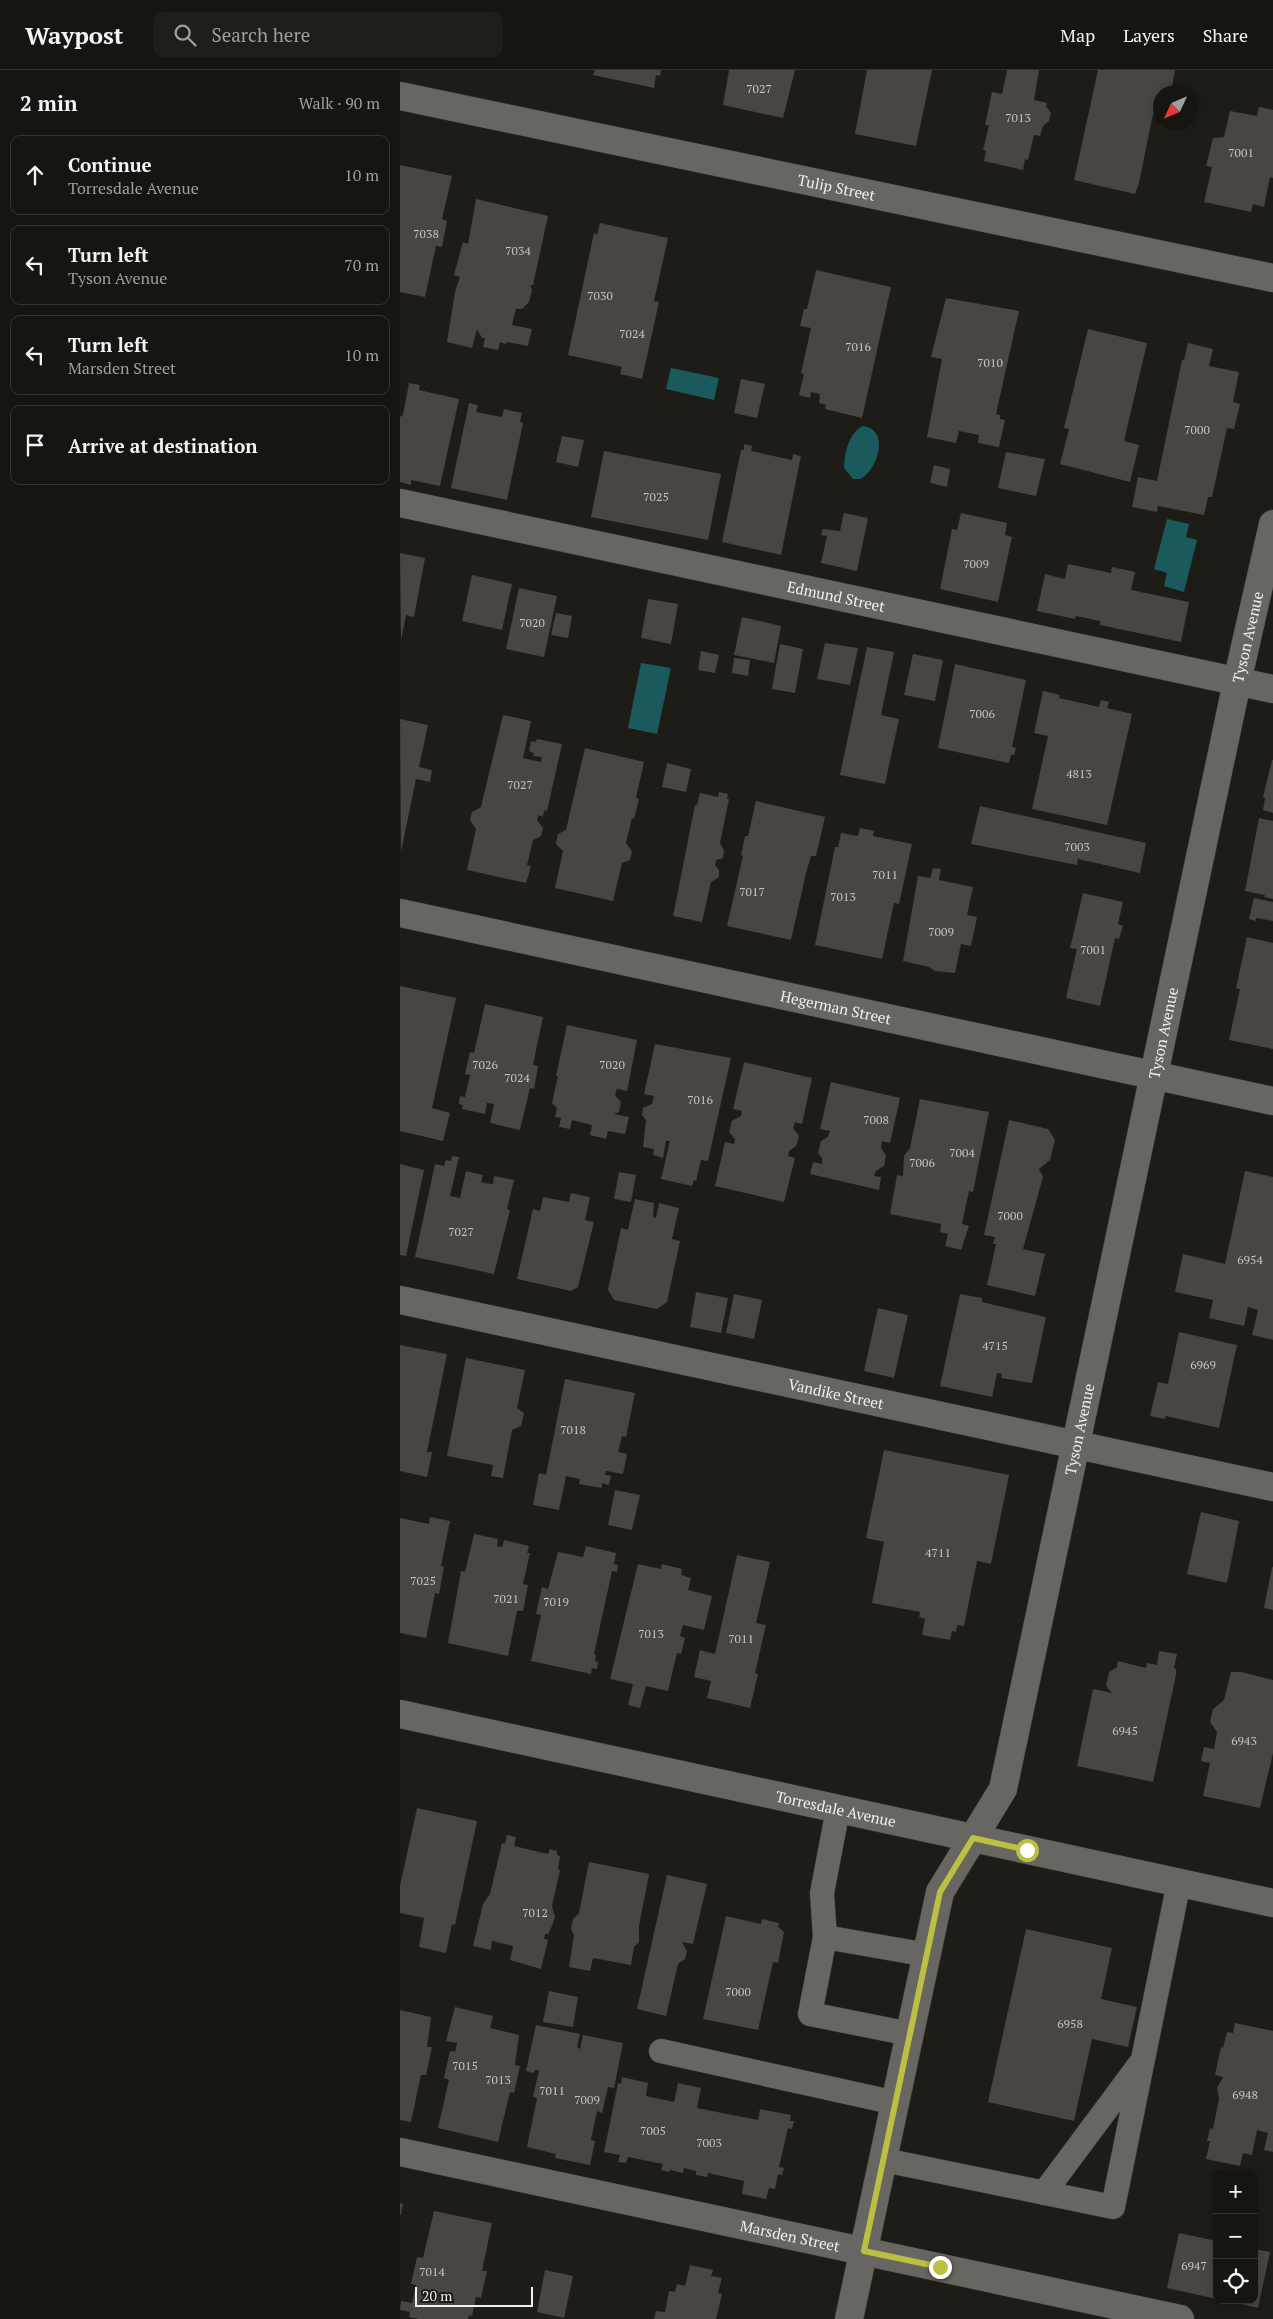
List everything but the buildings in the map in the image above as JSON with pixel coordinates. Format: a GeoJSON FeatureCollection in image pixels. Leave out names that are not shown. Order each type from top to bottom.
{"type":"FeatureCollection","features":[{"type":"Feature","properties":{"kind":"street","name":"Tulip Street"},"geometry":{"type":"LineString","coordinates":[[400,96],[1273,278]]}},
{"type":"Feature","properties":{"kind":"street","name":"Edmund Street"},"geometry":{"type":"LineString","coordinates":[[400,503],[1273,690]]}},
{"type":"Feature","properties":{"kind":"street","name":"Tyson Avenue"},"geometry":{"type":"LineString","coordinates":[[849,2319],[940,1892],[1003,1789],[1237,682],[1273,524]]}},
{"type":"Feature","properties":{"kind":"street","name":"Hegerman Street"},"geometry":{"type":"LineString","coordinates":[[400,913],[1273,1101]]}},
{"type":"Feature","properties":{"kind":"street","name":"Vandike Street"},"geometry":{"type":"LineString","coordinates":[[400,1300],[1273,1487]]}},
{"type":"Feature","properties":{"kind":"street","name":"Torresdale Avenue"},"geometry":{"type":"LineString","coordinates":[[400,1714],[1273,1903]]}},
{"type":"Feature","properties":{"kind":"street","name":"Marsden Street"},"geometry":{"type":"LineString","coordinates":[[400,2152],[1180,2319]]}},
{"type":"Feature","properties":{"kind":"lane"},"geometry":{"type":"LineString","coordinates":[[838,1809],[822,1893],[825,1937],[810,2014],[910,2034]]}},
{"type":"Feature","properties":{"kind":"lane"},"geometry":{"type":"LineString","coordinates":[[884,2160],[1113,2207],[1179,1882]]}},
{"type":"Feature","properties":{"kind":"lane"},"geometry":{"type":"LineString","coordinates":[[825,1937],[928,1955]]}},
{"type":"Feature","properties":{"kind":"lane"},"geometry":{"type":"LineString","coordinates":[[661,2050],[896,2103]]}},
{"type":"Feature","properties":{"kind":"lane"},"geometry":{"type":"LineString","coordinates":[[1044,2193],[1144,2059]]}},
{"type":"Feature","properties":{"kind":"water"},"geometry":{"type":"Polygon","coordinates":[[[671,368],[719,378],[714,400],[666,389],[671,368]]]}},
{"type":"Feature","properties":{"kind":"water"},"geometry":{"type":"Polygon","coordinates":[[[863,426],[872,429],[877,435],[879,442],[878,451],[872,468],[866,475],[860,479],[853,479],[844,468],[845,456],[848,444],[854,433],[863,426]]]}},
{"type":"Feature","properties":{"kind":"water"},"geometry":{"type":"Polygon","coordinates":[[[1167,519],[1189,524],[1186,537],[1197,540],[1184,592],[1164,586],[1167,573],[1154,569],[1167,519]]]}},
{"type":"Feature","properties":{"kind":"water"},"geometry":{"type":"Polygon","coordinates":[[[641,663],[671,668],[657,734],[628,728],[641,663]]]}},
{"type":"Feature","properties":{"kind":"route"},"geometry":{"type":"LineString","coordinates":[[940,2267],[864,2251],[940,1892],[973,1838],[1027,1850]]}}]}
